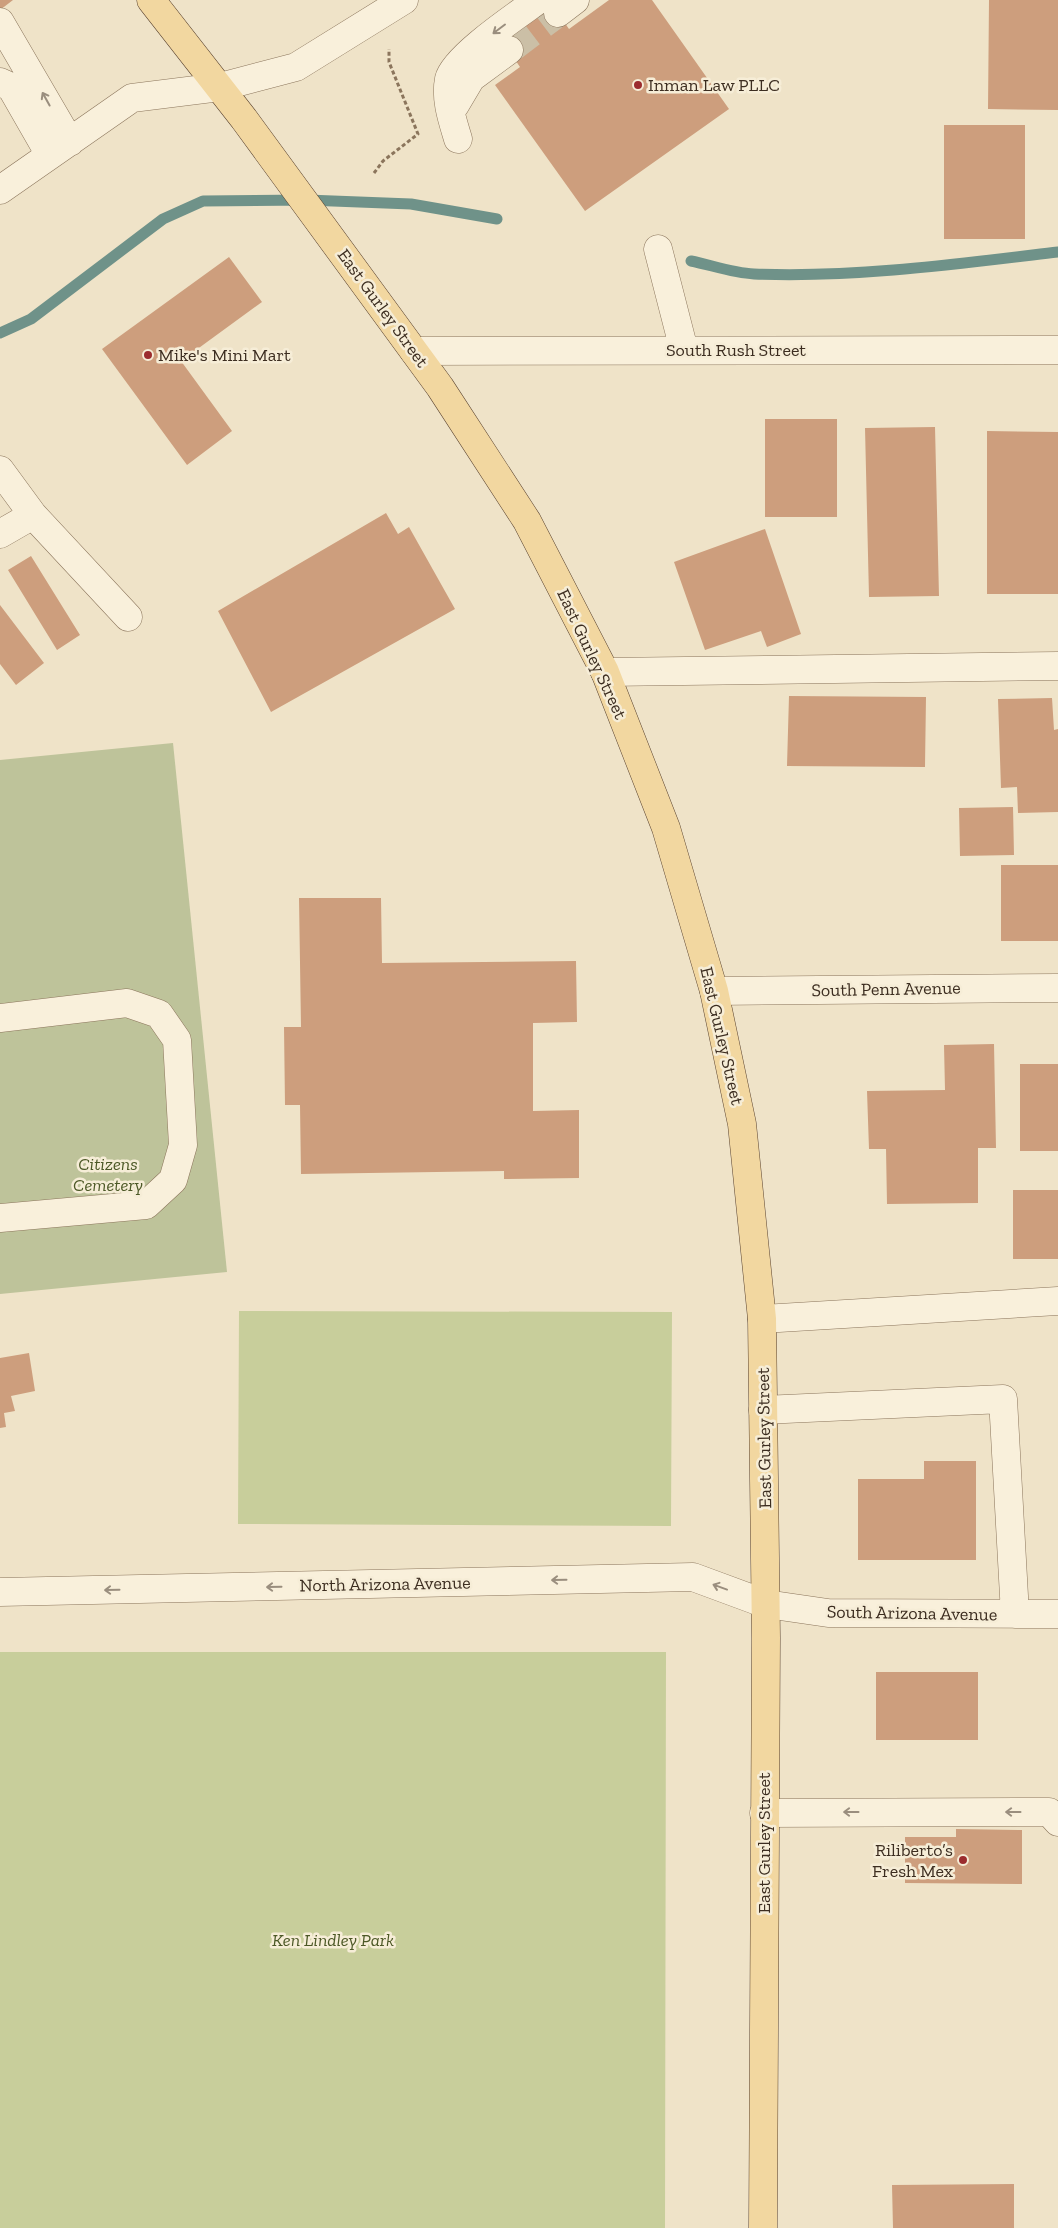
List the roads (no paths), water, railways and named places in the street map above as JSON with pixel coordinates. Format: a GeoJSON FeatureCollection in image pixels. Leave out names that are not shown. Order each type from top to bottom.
{"type":"FeatureCollection","features":[{"type":"Feature","properties":{"kind":"main road","name":"East Gurley Street"},"geometry":{"type":"LineString","coordinates":[[151,0],[220,87],[440,387],[527,521],[605,672],[666,828],[714,991],[742,1124],[762,1319],[766,1604],[763,2228]]}},
{"type":"Feature","properties":{"kind":"street"},"geometry":{"type":"LineString","coordinates":[[0,190],[132,98],[220,87],[296,67],[404,0]]}},
{"type":"Feature","properties":{"kind":"street"},"geometry":{"type":"LineString","coordinates":[[509,50],[471,78],[454,104],[458,139],[448,106],[449,77],[470,51],[557,4]]}},
{"type":"Feature","properties":{"kind":"street"},"geometry":{"type":"LineString","coordinates":[[0,22],[60,148]]}},
{"type":"Feature","properties":{"kind":"street"},"geometry":{"type":"LineString","coordinates":[[0,82],[11,87],[60,148]]}},
{"type":"Feature","properties":{"kind":"street"},"geometry":{"type":"LineString","coordinates":[[658,249],[684,350]]}},
{"type":"Feature","properties":{"kind":"street","name":"South Rush Street"},"geometry":{"type":"LineString","coordinates":[[414,351],[1058,350]]}},
{"type":"Feature","properties":{"kind":"street"},"geometry":{"type":"LineString","coordinates":[[0,470],[33,514],[128,617]]}},
{"type":"Feature","properties":{"kind":"street"},"geometry":{"type":"LineString","coordinates":[[0,534],[33,514]]}},
{"type":"Feature","properties":{"kind":"street"},"geometry":{"type":"LineString","coordinates":[[605,672],[1058,666]]}},
{"type":"Feature","properties":{"kind":"street","name":"South Penn Avenue"},"geometry":{"type":"LineString","coordinates":[[714,991],[1058,988]]}},
{"type":"Feature","properties":{"kind":"street"},"geometry":{"type":"LineString","coordinates":[[0,1018],[127,1003],[159,1014],[177,1040],[183,1146],[174,1180],[146,1205],[0,1218]]}},
{"type":"Feature","properties":{"kind":"street"},"geometry":{"type":"LineString","coordinates":[[762,1319],[1058,1301]]}},
{"type":"Feature","properties":{"kind":"street"},"geometry":{"type":"LineString","coordinates":[[763,1410],[1002,1399],[1015,1614]]}},
{"type":"Feature","properties":{"kind":"street","name":"North Arizona Avenue"},"geometry":{"type":"LineString","coordinates":[[0,1592],[693,1577],[766,1604]]}},
{"type":"Feature","properties":{"kind":"street","name":"South Arizona Avenue"},"geometry":{"type":"LineString","coordinates":[[766,1604],[828,1613],[1058,1614]]}},
{"type":"Feature","properties":{"kind":"street"},"geometry":{"type":"LineString","coordinates":[[764,1814],[1049,1812],[1058,1822]]}},
{"type":"Feature","properties":{"kind":"waterway"},"geometry":{"type":"LineString","coordinates":[[0,333],[31,319],[163,219],[203,201],[307,200],[411,204],[497,219]]}},
{"type":"Feature","properties":{"kind":"waterway"},"geometry":{"type":"LineString","coordinates":[[691,261],[730,271],[792,275],[906,269],[1058,252]]}},
{"type":"Feature","properties":{"kind":"tunnel"},"geometry":{"type":"LineString","coordinates":[[509,50],[558,13]]}},
{"type":"Feature","properties":{"kind":"place","name":"Inman Law PLLC"},"geometry":{"type":"Point","coordinates":[638,85]}},
{"type":"Feature","properties":{"kind":"place","name":"Mike's Mini Mart"},"geometry":{"type":"Point","coordinates":[148,355]}},
{"type":"Feature","properties":{"kind":"place","name":"Riliberto’s Fresh Mex"},"geometry":{"type":"Point","coordinates":[963,1860]}},
{"type":"Feature","properties":{"kind":"park label","name":"Citizens Cemetery"},"geometry":{"type":"Point","coordinates":[108,1174]}},
{"type":"Feature","properties":{"kind":"park label","name":"Ken Lindley Park"},"geometry":{"type":"Point","coordinates":[333,1940]}}]}
